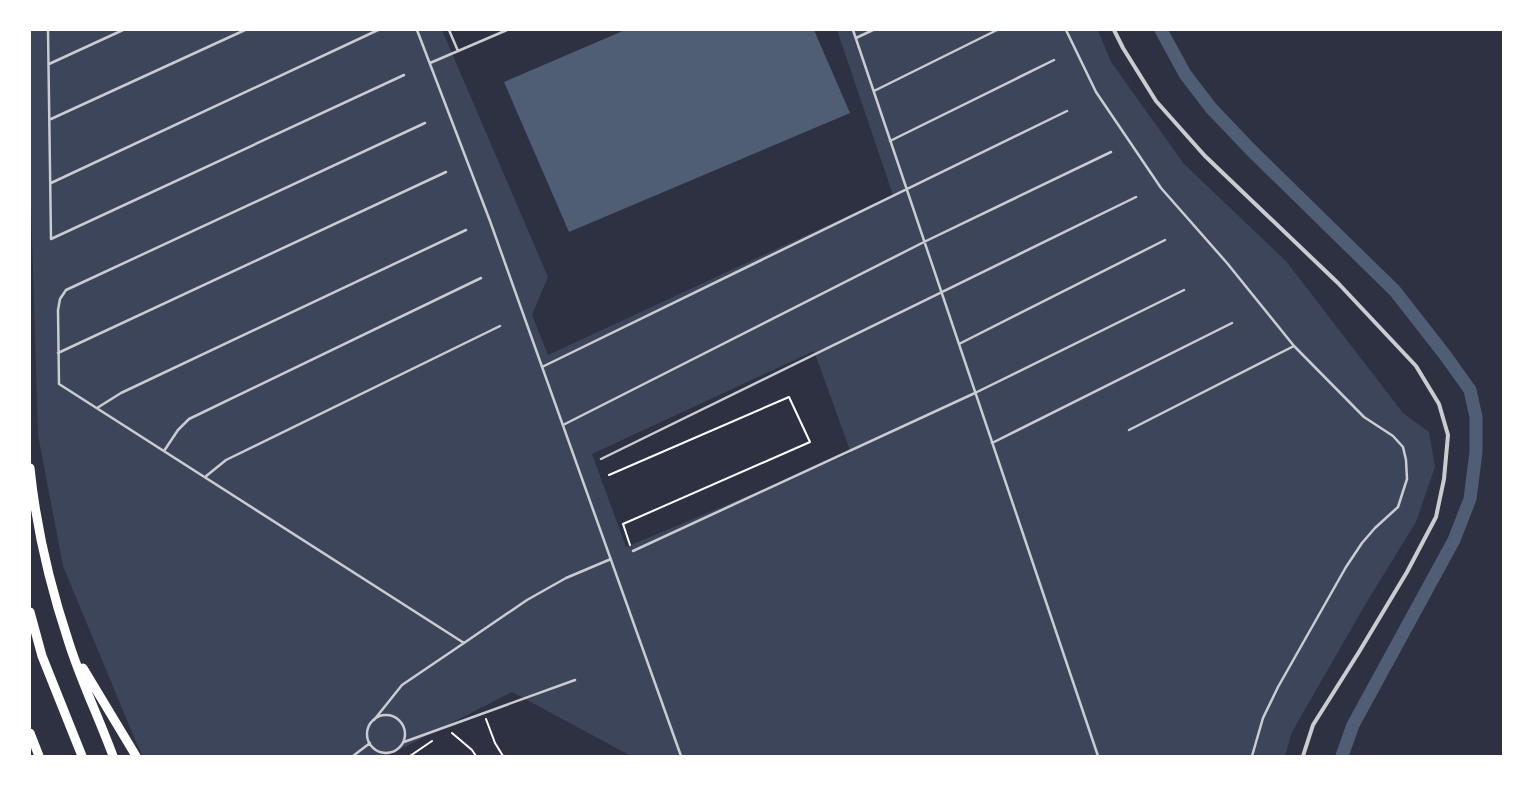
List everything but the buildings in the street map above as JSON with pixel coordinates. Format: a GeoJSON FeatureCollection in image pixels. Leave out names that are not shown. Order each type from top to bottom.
{"type":"FeatureCollection","features":[{"type":"Feature","properties":{"kind":"highway"},"geometry":{"type":"LineString","coordinates":[[30,468],[34,501],[49,577],[69,644],[113,756]]}},
{"type":"Feature","properties":{"kind":"highway"},"geometry":{"type":"LineString","coordinates":[[30,612],[42,656],[82,756]]}},
{"type":"Feature","properties":{"kind":"highway"},"geometry":{"type":"LineString","coordinates":[[69,644],[136,756]]}},
{"type":"Feature","properties":{"kind":"highway"},"geometry":{"type":"LineString","coordinates":[[30,733],[39,756]]}},
{"type":"Feature","properties":{"kind":"street"},"geometry":{"type":"LineString","coordinates":[[1114,30],[1123,48],[1156,100],[1205,156],[1338,283],[1416,366],[1439,404],[1448,435],[1444,479],[1436,517],[1407,572],[1313,725],[1303,756]]}},
{"type":"Feature","properties":{"kind":"lane"},"geometry":{"type":"LineString","coordinates":[[48,30],[51,119],[51,239],[404,75]]}},
{"type":"Feature","properties":{"kind":"lane"},"geometry":{"type":"LineString","coordinates":[[49,64],[123,30]]}},
{"type":"Feature","properties":{"kind":"lane"},"geometry":{"type":"LineString","coordinates":[[51,119],[245,30]]}},
{"type":"Feature","properties":{"kind":"lane"},"geometry":{"type":"LineString","coordinates":[[51,182],[378,30]]}},
{"type":"Feature","properties":{"kind":"lane"},"geometry":{"type":"LineString","coordinates":[[417,30],[490,221],[682,756]]}},
{"type":"Feature","properties":{"kind":"lane"},"geometry":{"type":"LineString","coordinates":[[449,30],[458,51]]}},
{"type":"Feature","properties":{"kind":"lane"},"geometry":{"type":"LineString","coordinates":[[430,63],[506,30]]}},
{"type":"Feature","properties":{"kind":"lane"},"geometry":{"type":"LineString","coordinates":[[853,30],[1098,756]]}},
{"type":"Feature","properties":{"kind":"lane"},"geometry":{"type":"LineString","coordinates":[[856,38],[873,30]]}},
{"type":"Feature","properties":{"kind":"lane"},"geometry":{"type":"LineString","coordinates":[[874,91],[997,30]]}},
{"type":"Feature","properties":{"kind":"lane"},"geometry":{"type":"LineString","coordinates":[[1066,30],[1096,92],[1161,188],[1227,262],[1294,346],[1364,417],[1399,441],[1403,447],[1406,460],[1407,479],[1398,507],[1375,528],[1362,543],[1346,567],[1278,687],[1263,718],[1252,756]]}},
{"type":"Feature","properties":{"kind":"lane"},"geometry":{"type":"LineString","coordinates":[[890,141],[1054,60]]}},
{"type":"Feature","properties":{"kind":"lane"},"geometry":{"type":"LineString","coordinates":[[542,367],[1067,111]]}},
{"type":"Feature","properties":{"kind":"lane"},"geometry":{"type":"LineString","coordinates":[[425,124],[66,290],[60,299],[58,310],[59,384],[464,643]]}},
{"type":"Feature","properties":{"kind":"lane"},"geometry":{"type":"LineString","coordinates":[[563,424],[924,242],[1111,152]]}},
{"type":"Feature","properties":{"kind":"lane"},"geometry":{"type":"LineString","coordinates":[[58,354],[446,172]]}},
{"type":"Feature","properties":{"kind":"lane"},"geometry":{"type":"LineString","coordinates":[[601,459],[1136,197]]}},
{"type":"Feature","properties":{"kind":"lane"},"geometry":{"type":"LineString","coordinates":[[97,408],[121,393],[466,230]]}},
{"type":"Feature","properties":{"kind":"lane"},"geometry":{"type":"LineString","coordinates":[[959,344],[1165,240]]}},
{"type":"Feature","properties":{"kind":"lane"},"geometry":{"type":"LineString","coordinates":[[164,451],[178,430],[189,419],[481,278]]}},
{"type":"Feature","properties":{"kind":"lane"},"geometry":{"type":"LineString","coordinates":[[633,551],[975,393],[1184,290]]}},
{"type":"Feature","properties":{"kind":"lane"},"geometry":{"type":"LineString","coordinates":[[992,443],[1232,323]]}},
{"type":"Feature","properties":{"kind":"lane"},"geometry":{"type":"LineString","coordinates":[[205,477],[226,460],[500,326]]}},
{"type":"Feature","properties":{"kind":"lane"},"geometry":{"type":"LineString","coordinates":[[1130,430],[1294,346]]}},
{"type":"Feature","properties":{"kind":"lane"},"geometry":{"type":"LineString","coordinates":[[374,720],[382,716],[390,716],[398,719],[403,726],[405,734],[404,742],[399,749],[391,752],[383,752],[375,749],[370,743],[368,735],[369,726],[402,685],[527,600],[566,578],[611,559]]}},
{"type":"Feature","properties":{"kind":"lane"},"geometry":{"type":"LineString","coordinates":[[404,742],[575,680]]}},
{"type":"Feature","properties":{"kind":"lane"},"geometry":{"type":"LineString","coordinates":[[353,756],[370,743]]}},
{"type":"Feature","properties":{"kind":"lane"},"geometry":{"type":"LineString","coordinates":[[387,756],[391,752]]}},
{"type":"Feature","properties":{"kind":"path"},"geometry":{"type":"LineString","coordinates":[[609,475],[789,396],[810,442],[623,524],[633,551]]}},
{"type":"Feature","properties":{"kind":"path"},"geometry":{"type":"LineString","coordinates":[[486,718],[495,743],[503,756]]}},
{"type":"Feature","properties":{"kind":"path"},"geometry":{"type":"LineString","coordinates":[[449,731],[472,750],[476,756]]}},
{"type":"Feature","properties":{"kind":"path"},"geometry":{"type":"LineString","coordinates":[[410,756],[433,740]]}},
{"type":"Feature","properties":{"kind":"shaded area"},"geometry":{"type":"Polygon","coordinates":[[[30,30],[442,30],[548,277],[532,315],[548,355],[893,195],[837,30],[1098,30],[1111,62],[1184,164],[1286,261],[1403,413],[1429,432],[1435,467],[1416,522],[1365,605],[1292,732],[1285,756],[631,756],[512,692],[387,756],[143,756],[63,566],[38,435],[30,171],[30,30]],[[814,351],[592,454],[626,547],[851,453],[814,351]]]}},
{"type":"Feature","properties":{"kind":"shaded area"},"geometry":{"type":"Polygon","coordinates":[[[625,30],[814,30],[850,113],[569,232],[504,82],[625,30]]]}},
{"type":"Feature","properties":{"kind":"waterway"},"geometry":{"type":"LineString","coordinates":[[1161,30],[1185,74],[1211,108],[1251,150],[1395,291],[1445,355],[1470,390],[1476,417],[1476,452],[1470,499],[1454,540],[1353,725],[1342,756]]}}]}
